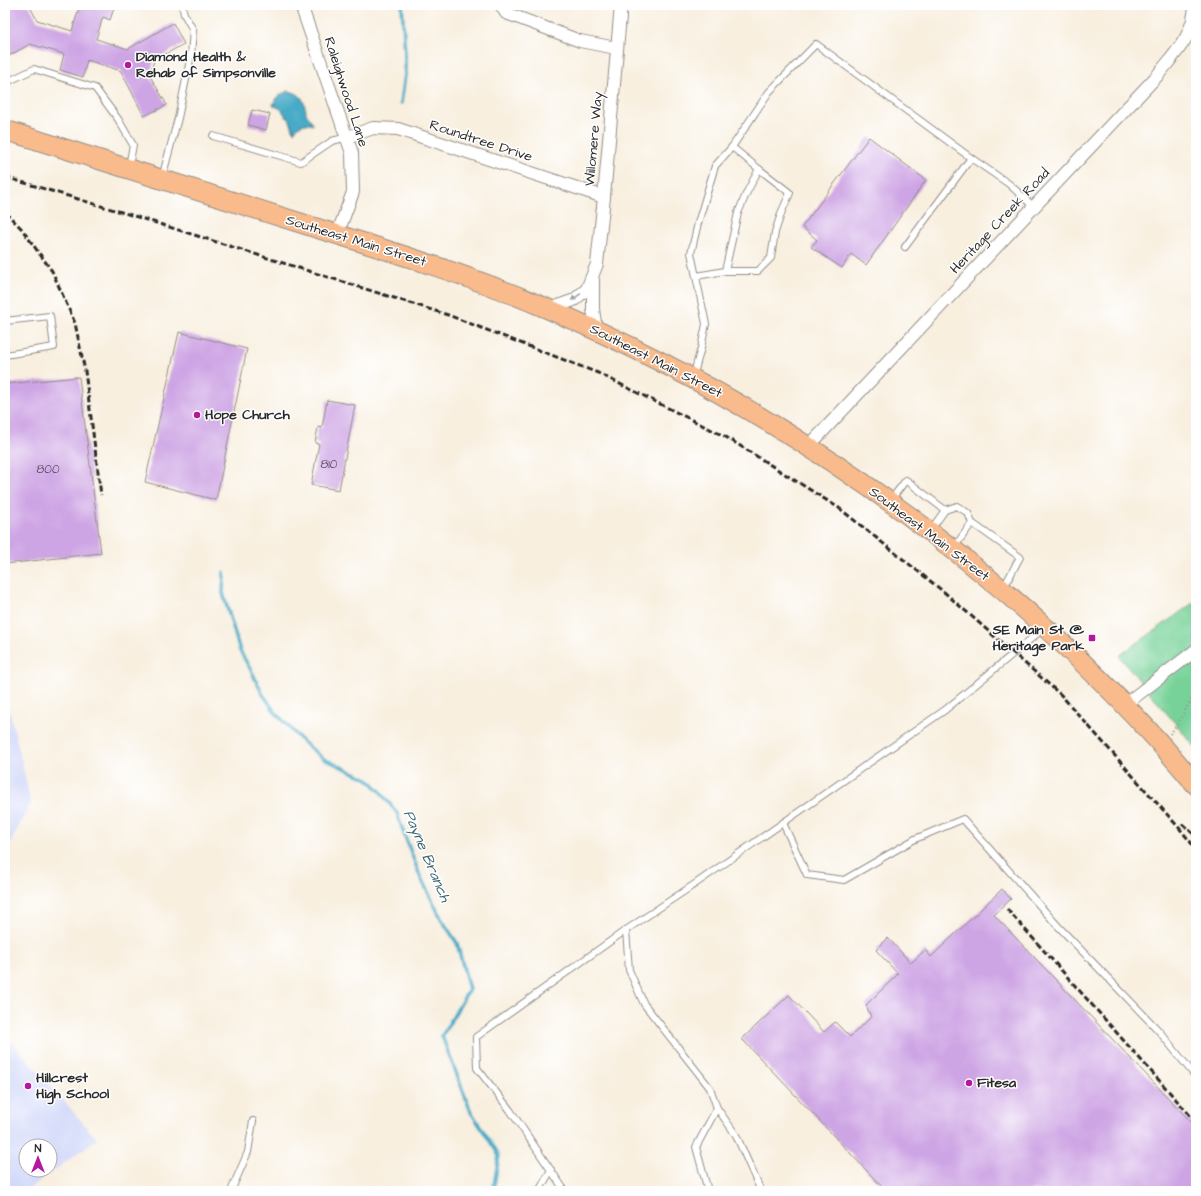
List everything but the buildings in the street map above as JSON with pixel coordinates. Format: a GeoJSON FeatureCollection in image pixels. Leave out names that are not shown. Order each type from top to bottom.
{"type":"FeatureCollection","features":[{"type":"Feature","properties":{"kind":"main road","name":"Southeast Main Street"},"geometry":{"type":"LineString","coordinates":[[5,130],[438,266],[550,309],[668,365],[751,411],[808,446],[930,531],[1003,591],[1044,628],[1124,705],[1196,785]]}},
{"type":"Feature","properties":{"kind":"street","name":"Raleighwood Lane"},"geometry":{"type":"LineString","coordinates":[[301,5],[348,137],[352,153],[352,192],[337,235]]}},
{"type":"Feature","properties":{"kind":"street"},"geometry":{"type":"LineString","coordinates":[[501,5],[506,13],[580,40],[616,48]]}},
{"type":"Feature","properties":{"kind":"street","name":"Willomere Way"},"geometry":{"type":"LineString","coordinates":[[550,309],[574,300],[587,289],[594,275],[597,264],[620,5]]}},
{"type":"Feature","properties":{"kind":"street","name":"Heritage Creek Road"},"geometry":{"type":"LineString","coordinates":[[808,446],[1157,76],[1186,40],[1194,18],[1195,5]]}},
{"type":"Feature","properties":{"kind":"street","name":"Roundtree Drive"},"geometry":{"type":"LineString","coordinates":[[348,137],[373,128],[398,129],[604,197]]}},
{"type":"Feature","properties":{"kind":"street","name":"Willomere Way"},"geometry":{"type":"LineString","coordinates":[[594,275],[593,309],[596,330]]}},
{"type":"Feature","properties":{"kind":"street"},"geometry":{"type":"LineString","coordinates":[[1124,705],[1196,650]]}},
{"type":"Feature","properties":{"kind":"lane"},"geometry":{"type":"LineString","coordinates":[[162,180],[178,118],[190,55],[193,30],[184,14],[182,5]]}},
{"type":"Feature","properties":{"kind":"lane"},"geometry":{"type":"LineString","coordinates":[[692,379],[706,324],[697,288],[691,253],[698,223],[715,166],[732,147],[768,92],[816,44],[971,158],[1009,184],[1034,207]]}},
{"type":"Feature","properties":{"kind":"lane"},"geometry":{"type":"LineString","coordinates":[[5,83],[34,69],[96,88],[118,119],[133,144],[128,169]]}},
{"type":"Feature","properties":{"kind":"lane"},"geometry":{"type":"LineString","coordinates":[[213,136],[301,162],[332,140],[348,137]]}},
{"type":"Feature","properties":{"kind":"lane"},"geometry":{"type":"LineString","coordinates":[[696,276],[725,271],[758,271],[771,258],[775,232],[790,193],[732,147]]}},
{"type":"Feature","properties":{"kind":"lane"},"geometry":{"type":"LineString","coordinates":[[905,247],[971,158]]}},
{"type":"Feature","properties":{"kind":"lane"},"geometry":{"type":"LineString","coordinates":[[725,271],[738,213],[759,169]]}},
{"type":"Feature","properties":{"kind":"lane"},"geometry":{"type":"LineString","coordinates":[[5,321],[50,316],[54,347],[5,354]]}},
{"type":"Feature","properties":{"kind":"lane"},"geometry":{"type":"LineString","coordinates":[[889,502],[906,480],[945,510]]}},
{"type":"Feature","properties":{"kind":"lane"},"geometry":{"type":"LineString","coordinates":[[930,531],[945,510],[958,506],[968,514],[972,523],[1020,557],[1003,591]]}},
{"type":"Feature","properties":{"kind":"lane"},"geometry":{"type":"LineString","coordinates":[[953,550],[972,523]]}},
{"type":"Feature","properties":{"kind":"lane"},"geometry":{"type":"LineString","coordinates":[[565,1191],[510,1110],[477,1068],[476,1037],[626,930],[946,710],[1044,628]]}},
{"type":"Feature","properties":{"kind":"lane"},"geometry":{"type":"LineString","coordinates":[[783,823],[807,875],[844,880],[915,839],[963,819],[1057,925],[1159,1031],[1196,1077]]}},
{"type":"Feature","properties":{"kind":"lane"},"geometry":{"type":"LineString","coordinates":[[626,930],[628,970],[644,1004],[710,1088],[717,1108],[736,1135],[762,1191]]}},
{"type":"Feature","properties":{"kind":"lane"},"geometry":{"type":"LineString","coordinates":[[708,1191],[696,1147],[717,1108]]}},
{"type":"Feature","properties":{"kind":"lane"},"geometry":{"type":"LineString","coordinates":[[232,1191],[248,1152],[253,1121]]}},
{"type":"Feature","properties":{"kind":"lane"},"geometry":{"type":"LineString","coordinates":[[539,1191],[551,1170]]}},
{"type":"Feature","properties":{"kind":"path"},"geometry":{"type":"LineString","coordinates":[[1161,745],[1179,722],[1196,690]]}},
{"type":"Feature","properties":{"kind":"shaded area"},"geometry":{"type":"Polygon","coordinates":[[[5,707],[10,712],[31,803],[5,853],[5,707]]]}},
{"type":"Feature","properties":{"kind":"shaded area","name":"Hillcrest High School"},"geometry":{"type":"Polygon","coordinates":[[[5,1034],[97,1139],[58,1168],[58,1138],[18,1138],[18,1178],[44,1178],[26,1191],[5,1191],[5,1034]]]}},
{"type":"Feature","properties":{"kind":"green space"},"geometry":{"type":"Polygon","coordinates":[[[1196,601],[1196,748],[1119,656],[1196,601]]]}},
{"type":"Feature","properties":{"kind":"water"},"geometry":{"type":"Polygon","coordinates":[[[288,91],[297,94],[302,98],[306,113],[313,125],[302,125],[294,132],[289,118],[287,118],[281,109],[273,105],[279,96],[288,91]]]}},
{"type":"Feature","properties":{"kind":"waterway"},"geometry":{"type":"LineString","coordinates":[[401,103],[405,75],[402,5]]}},
{"type":"Feature","properties":{"kind":"waterway","name":"Payne Branch"},"geometry":{"type":"LineString","coordinates":[[224,572],[223,593],[240,651],[262,693],[275,712],[302,741],[324,759],[368,779],[379,790],[397,813],[420,876],[442,920],[457,943],[469,989],[442,1036],[471,1112],[499,1155],[493,1191]]}},
{"type":"Feature","properties":{"kind":"railway"},"geometry":{"type":"LineString","coordinates":[[5,177],[448,315],[598,373],[726,437],[839,508],[944,592],[1061,695],[1196,849]]}},
{"type":"Feature","properties":{"kind":"railway"},"geometry":{"type":"LineString","coordinates":[[5,212],[21,228],[52,271],[75,323],[85,371],[101,495]]}},
{"type":"Feature","properties":{"kind":"railway"},"geometry":{"type":"LineString","coordinates":[[1182,824],[1196,836]]}},
{"type":"Feature","properties":{"kind":"railway"},"geometry":{"type":"LineString","coordinates":[[1007,909],[1196,1122]]}},
{"type":"Feature","properties":{"kind":"place","name":"Diamond Health & Rehab of Simpsonville"},"geometry":{"type":"Point","coordinates":[128,65]}},
{"type":"Feature","properties":{"kind":"place","name":"Hope Church"},"geometry":{"type":"Point","coordinates":[197,415]}},
{"type":"Feature","properties":{"kind":"place","name":"SE Main St @ Heritage Park"},"geometry":{"type":"Point","coordinates":[1092,638]}},
{"type":"Feature","properties":{"kind":"place","name":"Fitesa"},"geometry":{"type":"Point","coordinates":[969,1083]}},
{"type":"Feature","properties":{"kind":"place","name":"Hillcrest High School"},"geometry":{"type":"Point","coordinates":[28,1086]}}]}
